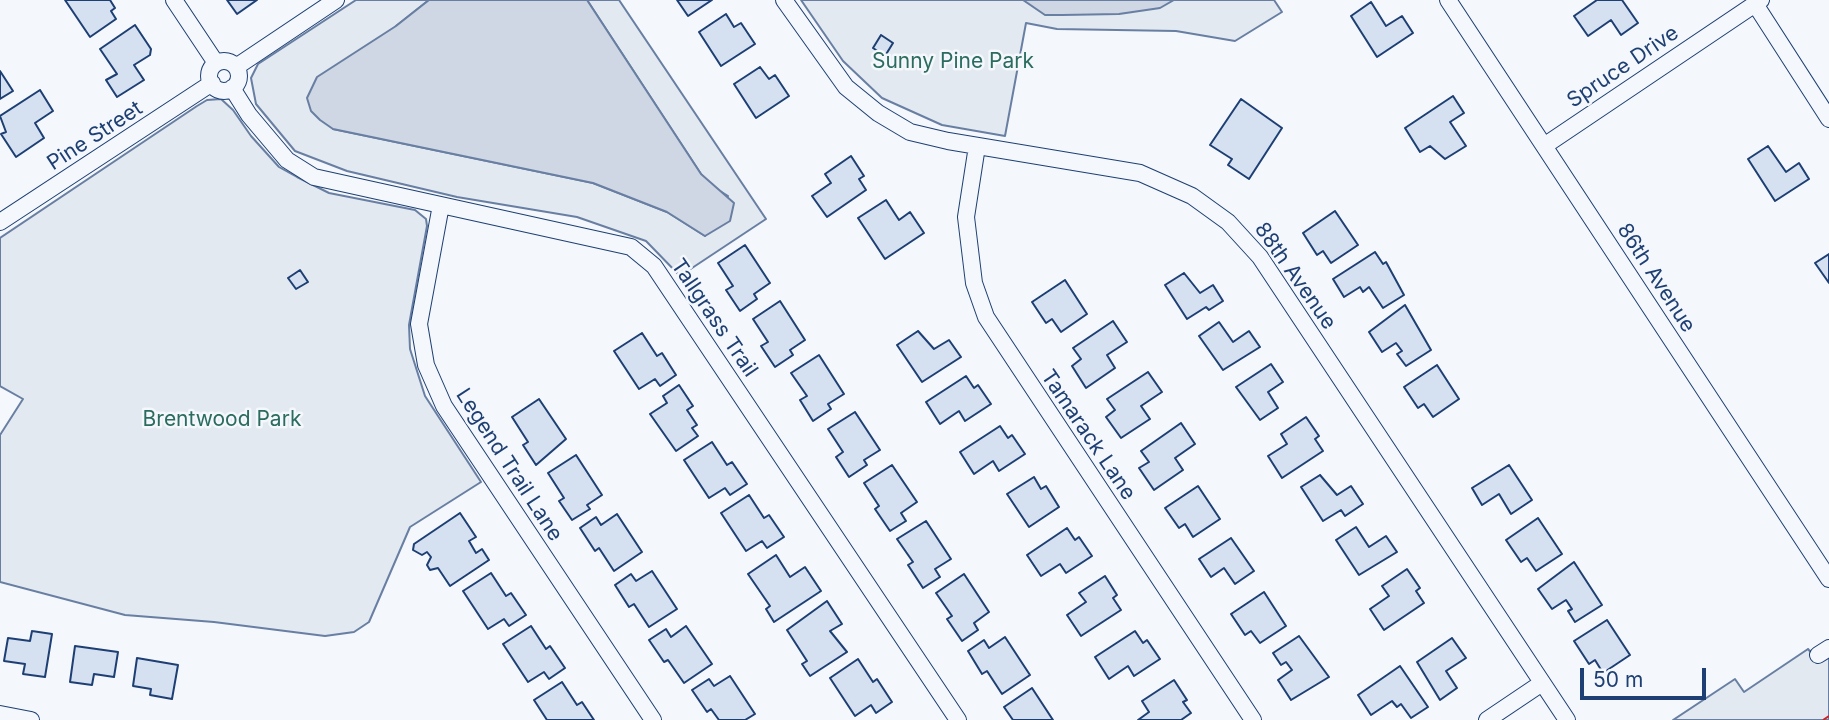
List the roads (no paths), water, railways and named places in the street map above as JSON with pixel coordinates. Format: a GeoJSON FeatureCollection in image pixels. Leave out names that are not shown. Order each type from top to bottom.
{"type":"FeatureCollection","features":[{"type":"Feature","properties":{"kind":"street"},"geometry":{"type":"LineString","coordinates":[[174,0],[216,63]]}},
{"type":"Feature","properties":{"kind":"street"},"geometry":{"type":"LineString","coordinates":[[236,67],[336,0]]}},
{"type":"Feature","properties":{"kind":"street","name":"88th Avenue"},"geometry":{"type":"LineString","coordinates":[[784,0],[846,87],[878,113],[910,132],[1140,173],[1192,196],[1228,222],[1260,257],[1567,720]]}},
{"type":"Feature","properties":{"kind":"street","name":"86th Avenue"},"geometry":{"type":"LineString","coordinates":[[1448,0],[1829,579]]}},
{"type":"Feature","properties":{"kind":"street"},"geometry":{"type":"LineString","coordinates":[[1758,2],[1829,119]]}},
{"type":"Feature","properties":{"kind":"street","name":"Spruce Drive"},"geometry":{"type":"LineString","coordinates":[[1544,146],[1758,2]]}},
{"type":"Feature","properties":{"kind":"street"},"geometry":{"type":"LineString","coordinates":[[225,61],[236,67],[239,76],[232,88],[222,90],[212,83],[210,71],[216,63],[225,61]]}},
{"type":"Feature","properties":{"kind":"street","name":"Pine Street"},"geometry":{"type":"LineString","coordinates":[[2,216],[103,157],[212,83]]}},
{"type":"Feature","properties":{"kind":"street","name":"Tallgrass Trail"},"geometry":{"type":"LineString","coordinates":[[232,88],[249,115],[287,160],[314,177],[631,247],[654,267],[958,720]]}},
{"type":"Feature","properties":{"kind":"street","name":"Tamarack Lane"},"geometry":{"type":"LineString","coordinates":[[977,146],[966,217],[974,283],[986,317],[1253,720]]}},
{"type":"Feature","properties":{"kind":"street","name":"Legend Trail Lane"},"geometry":{"type":"LineString","coordinates":[[441,205],[419,324],[426,365],[444,407],[653,720]]}},
{"type":"Feature","properties":{"kind":"street"},"geometry":{"type":"LineString","coordinates":[[1487,720],[1542,683]]}},
{"type":"Feature","properties":{"kind":"street"},"geometry":{"type":"LineString","coordinates":[[0,715],[31,720]]}},
{"type":"Feature","properties":{"kind":"park label","name":"Sunny Pine Park"},"geometry":{"type":"Point","coordinates":[953,62]}},
{"type":"Feature","properties":{"kind":"park label","name":"Brentwood Park"},"geometry":{"type":"Point","coordinates":[222,420]}}]}
